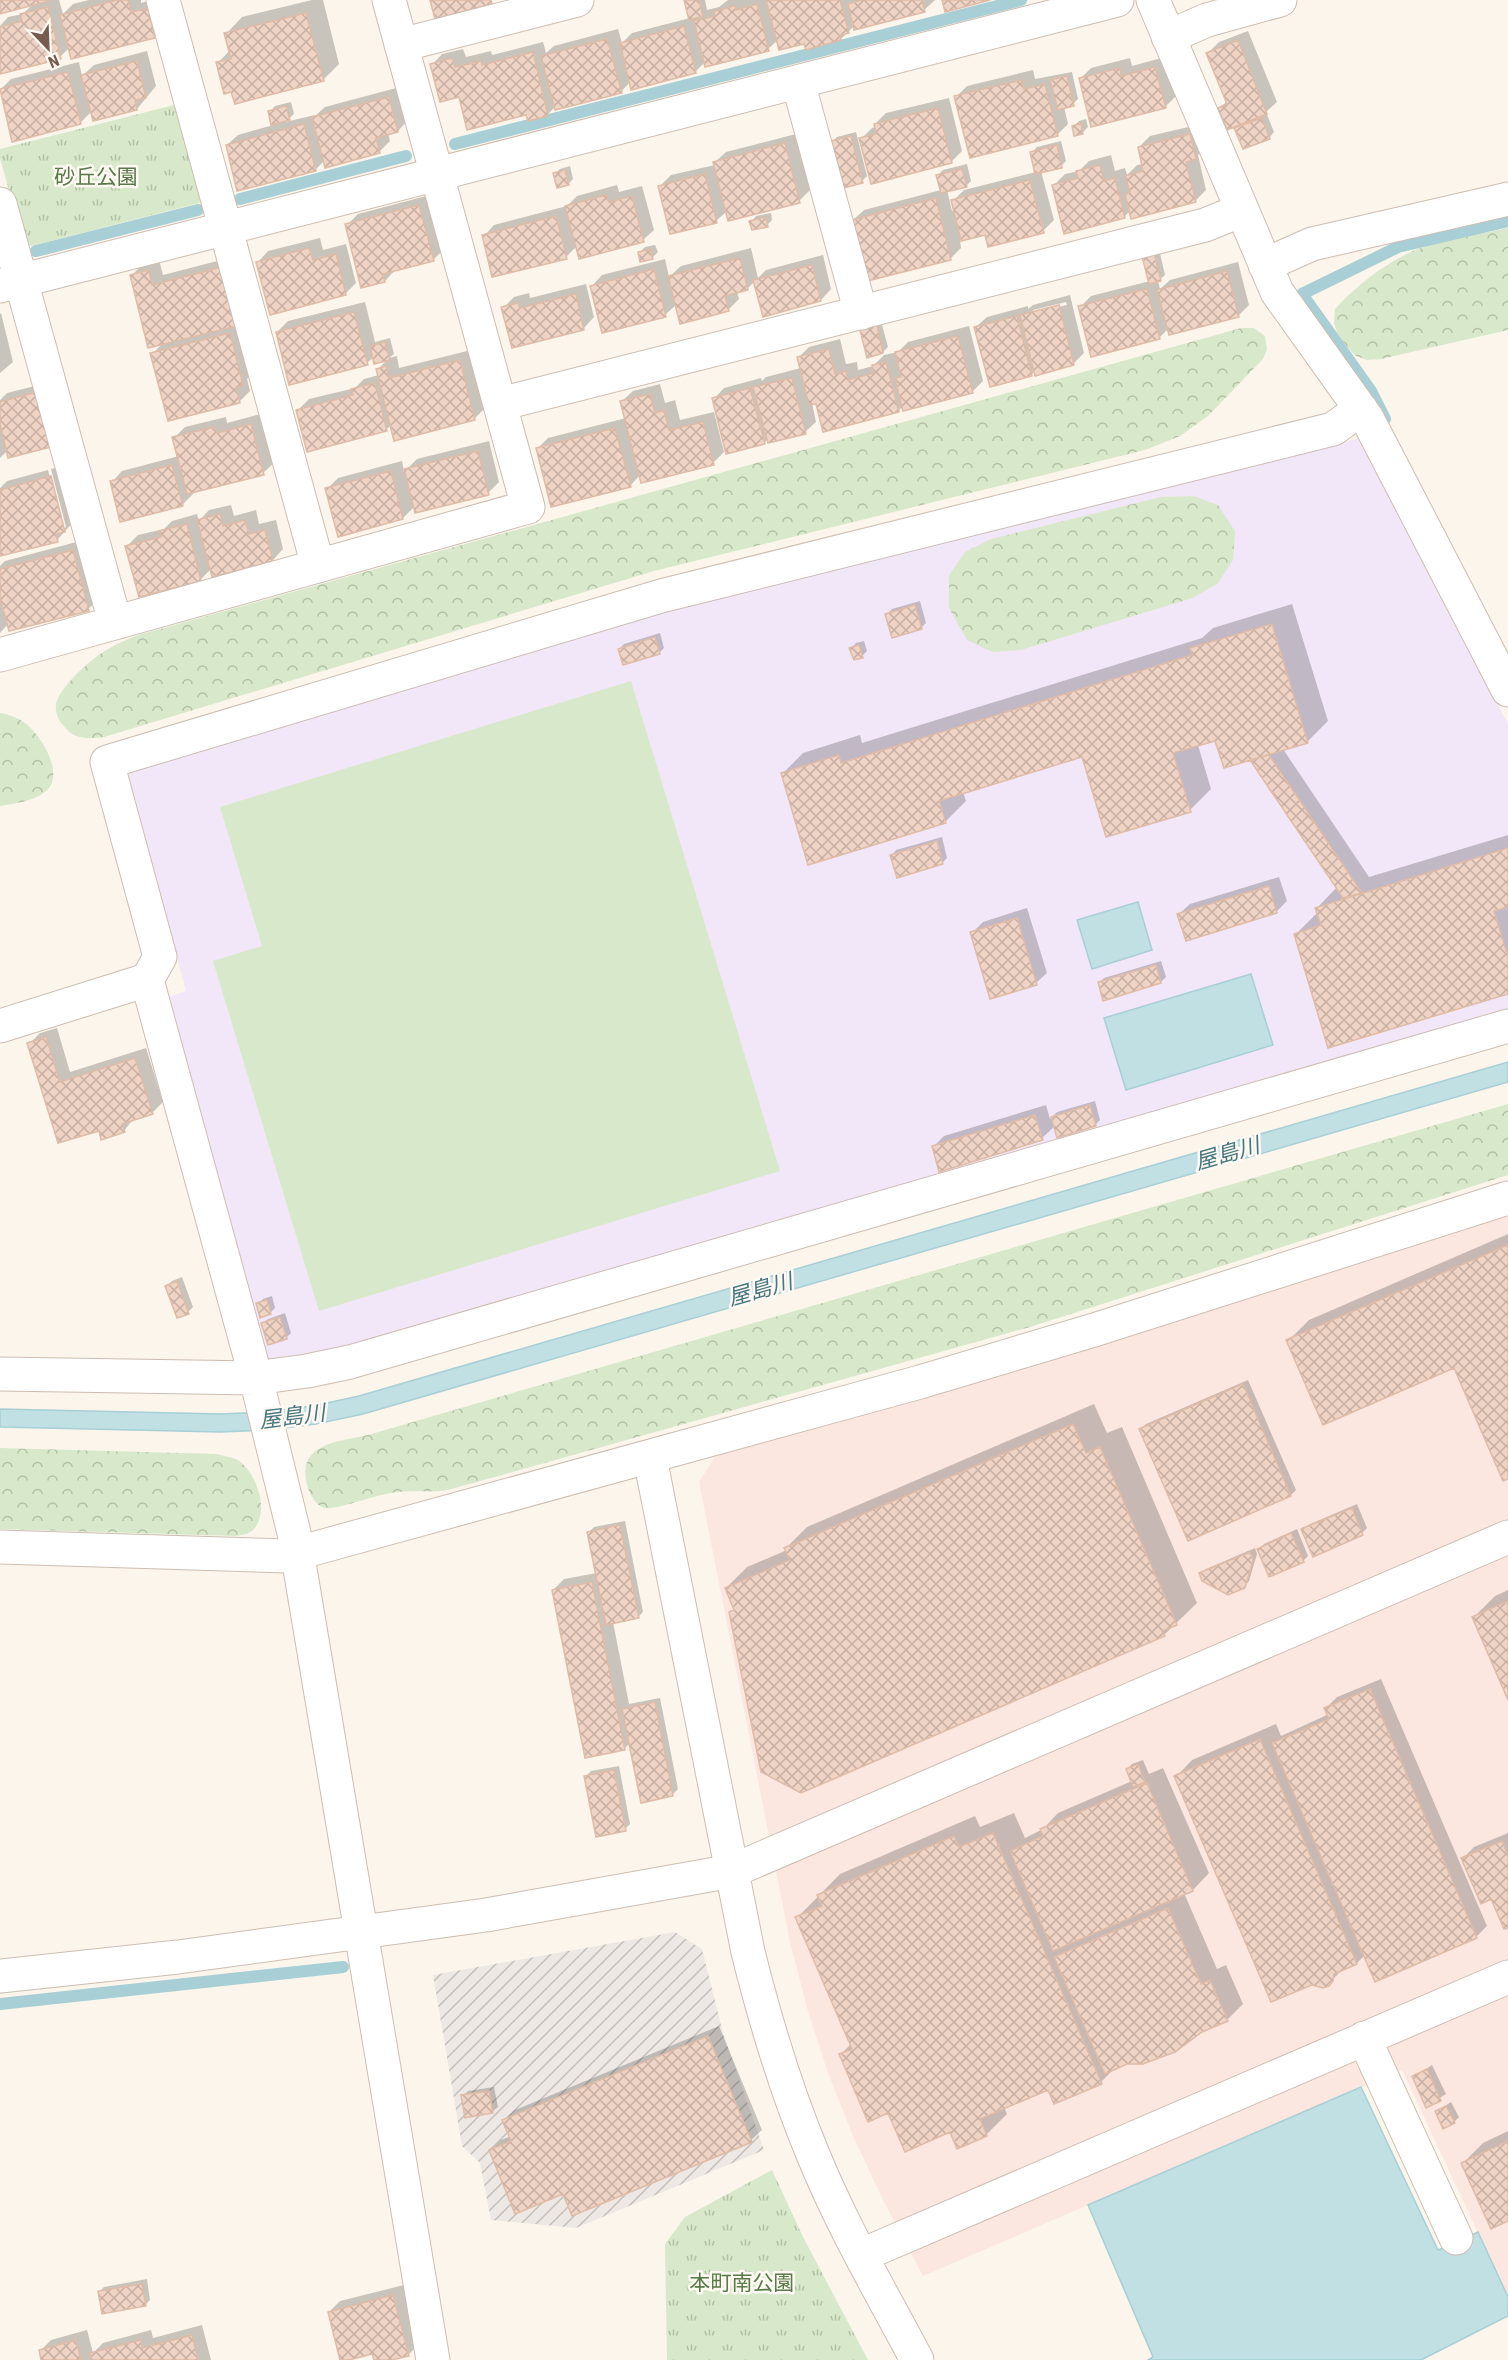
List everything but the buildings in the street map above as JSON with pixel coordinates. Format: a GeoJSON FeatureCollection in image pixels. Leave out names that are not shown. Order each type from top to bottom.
{"type":"FeatureCollection","features":[{"type":"Feature","properties":{"kind":"street"},"geometry":{"type":"LineString","coordinates":[[163,0],[318,566]]}},
{"type":"Feature","properties":{"kind":"street"},"geometry":{"type":"LineString","coordinates":[[0,655],[528,507],[389,0]]}},
{"type":"Feature","properties":{"kind":"street"},"geometry":{"type":"LineString","coordinates":[[401,45],[577,0]]}},
{"type":"Feature","properties":{"kind":"street"},"geometry":{"type":"LineString","coordinates":[[11,283],[1118,0]]}},
{"type":"Feature","properties":{"kind":"street"},"geometry":{"type":"LineString","coordinates":[[1153,0],[1276,292],[1361,409],[1508,690]]}},
{"type":"Feature","properties":{"kind":"street"},"geometry":{"type":"LineString","coordinates":[[1168,37],[1207,20],[1280,0]]}},
{"type":"Feature","properties":{"kind":"street"},"geometry":{"type":"LineString","coordinates":[[798,82],[861,313]]}},
{"type":"Feature","properties":{"kind":"street"},"geometry":{"type":"LineString","coordinates":[[1265,265],[1312,244],[1508,199]]}},
{"type":"Feature","properties":{"kind":"street"},"geometry":{"type":"LineString","coordinates":[[0,204],[11,283],[115,622]]}},
{"type":"Feature","properties":{"kind":"street"},"geometry":{"type":"LineString","coordinates":[[500,404],[1205,225],[1242,210]]}},
{"type":"Feature","properties":{"kind":"street"},"geometry":{"type":"LineString","coordinates":[[0,1026],[147,980],[160,957],[106,762],[661,596],[1333,429],[1361,409]]}},
{"type":"Feature","properties":{"kind":"street"},"geometry":{"type":"LineString","coordinates":[[147,980],[258,1386],[297,1554],[433,2360]]}},
{"type":"Feature","properties":{"kind":"street"},"geometry":{"type":"LineString","coordinates":[[0,1374],[258,1386],[307,1371],[350,1362],[1508,1026]]}},
{"type":"Feature","properties":{"kind":"street"},"geometry":{"type":"LineString","coordinates":[[0,1547],[287,1556],[297,1554],[650,1458],[1036,1348],[1508,1198]]}},
{"type":"Feature","properties":{"kind":"street"},"geometry":{"type":"LineString","coordinates":[[650,1458],[748,1952],[765,2020],[787,2088],[812,2153],[862,2256],[917,2360]]}},
{"type":"Feature","properties":{"kind":"street"},"geometry":{"type":"LineString","coordinates":[[0,1976],[178,1957],[486,1915],[732,1871],[1508,1537]]}},
{"type":"Feature","properties":{"kind":"street"},"geometry":{"type":"LineString","coordinates":[[862,2256],[1508,1977]]}},
{"type":"Feature","properties":{"kind":"street"},"geometry":{"type":"LineString","coordinates":[[1364,2038],[1456,2238]]}},
{"type":"Feature","properties":{"kind":"shaded area"},"geometry":{"type":"Polygon","coordinates":[[[1360,438],[1508,724],[1508,1013],[347,1350],[266,1365],[165,998],[186,991],[126,773],[665,610],[1360,438]]]}},
{"type":"Feature","properties":{"kind":"shaded area"},"geometry":{"type":"Polygon","coordinates":[[[1508,1214],[1508,2297],[1402,2070],[923,2276],[853,2136],[828,2073],[807,2008],[790,1942],[699,1482],[716,1455],[1508,1214]]]}},
{"type":"Feature","properties":{"kind":"shaded area"},"geometry":{"type":"Polygon","coordinates":[[[675,1932],[702,1949],[723,2033],[764,2150],[576,2228],[491,2220],[480,2163],[462,2146],[433,1975],[675,1932]]]}},
{"type":"Feature","properties":{"kind":"green space","name":"砂丘公園"},"geometry":{"type":"Polygon","coordinates":[[[178,104],[203,195],[199,203],[31,246],[23,241],[0,158],[0,149],[178,104]]]}},
{"type":"Feature","properties":{"kind":"green space"},"geometry":{"type":"Polygon","coordinates":[[[1508,228],[1508,330],[1381,359],[1367,360],[1356,356],[1338,335],[1334,323],[1335,309],[1361,284],[1392,262],[1436,243],[1508,228]]]}},
{"type":"Feature","properties":{"kind":"green space"},"geometry":{"type":"Polygon","coordinates":[[[1241,328],[1254,328],[1265,336],[1267,350],[1262,360],[1208,416],[1180,436],[1145,450],[654,571],[104,737],[76,736],[67,730],[57,716],[56,704],[59,697],[78,672],[103,652],[135,636],[1241,328]]]}},
{"type":"Feature","properties":{"kind":"green space"},"geometry":{"type":"Polygon","coordinates":[[[1194,496],[1218,505],[1235,531],[1233,560],[1218,583],[1193,598],[1021,650],[992,652],[967,640],[949,608],[949,575],[965,552],[991,539],[1161,497],[1194,496]]]}},
{"type":"Feature","properties":{"kind":"green space"},"geometry":{"type":"Polygon","coordinates":[[[631,681],[780,1171],[319,1311],[213,961],[262,946],[220,807],[631,681]]]}},
{"type":"Feature","properties":{"kind":"green space"},"geometry":{"type":"Polygon","coordinates":[[[0,713],[20,720],[36,734],[48,754],[53,775],[51,785],[35,798],[0,806],[0,713]]]}},
{"type":"Feature","properties":{"kind":"green space"},"geometry":{"type":"Polygon","coordinates":[[[1508,1104],[1508,1175],[1030,1327],[448,1490],[397,1492],[339,1507],[325,1508],[316,1503],[308,1488],[305,1473],[307,1462],[313,1454],[332,1443],[368,1435],[1508,1104]]]}},
{"type":"Feature","properties":{"kind":"green space"},"geometry":{"type":"Polygon","coordinates":[[[0,1448],[217,1454],[234,1458],[250,1472],[255,1482],[259,1492],[261,1513],[253,1530],[235,1536],[0,1529],[0,1448]]]}},
{"type":"Feature","properties":{"kind":"green space","name":"本町南公園"},"geometry":{"type":"Polygon","coordinates":[[[772,2170],[803,2237],[868,2360],[667,2360],[665,2244],[685,2217],[772,2170]]]}},
{"type":"Feature","properties":{"kind":"water"},"geometry":{"type":"Polygon","coordinates":[[[1138,902],[1152,950],[1092,969],[1077,920],[1138,902]]]}},
{"type":"Feature","properties":{"kind":"water"},"geometry":{"type":"Polygon","coordinates":[[[1251,974],[1273,1045],[1126,1090],[1104,1018],[1251,974]]]}},
{"type":"Feature","properties":{"kind":"water","name":"屋島川"},"geometry":{"type":"Polygon","coordinates":[[[1508,1062],[1508,1082],[363,1414],[316,1424],[269,1430],[221,1432],[0,1427],[0,1409],[220,1414],[267,1412],[313,1406],[359,1396],[1508,1062]]]}},
{"type":"Feature","properties":{"kind":"water"},"geometry":{"type":"Polygon","coordinates":[[[1361,2087],[1438,2250],[1478,2232],[1508,2297],[1508,2316],[1421,2360],[1148,2360],[1153,2357],[1088,2205],[1361,2087]]]}},
{"type":"Feature","properties":{"kind":"waterway"},"geometry":{"type":"LineString","coordinates":[[455,144],[1021,0]]}},
{"type":"Feature","properties":{"kind":"waterway"},"geometry":{"type":"LineString","coordinates":[[240,199],[406,156]]}},
{"type":"Feature","properties":{"kind":"waterway"},"geometry":{"type":"LineString","coordinates":[[36,251],[198,210]]}},
{"type":"Feature","properties":{"kind":"waterway"},"geometry":{"type":"LineString","coordinates":[[1385,419],[1371,391],[1302,294],[1398,247],[1508,221]]}},
{"type":"Feature","properties":{"kind":"waterway"},"geometry":{"type":"LineString","coordinates":[[0,2004],[343,1967]]}}]}
